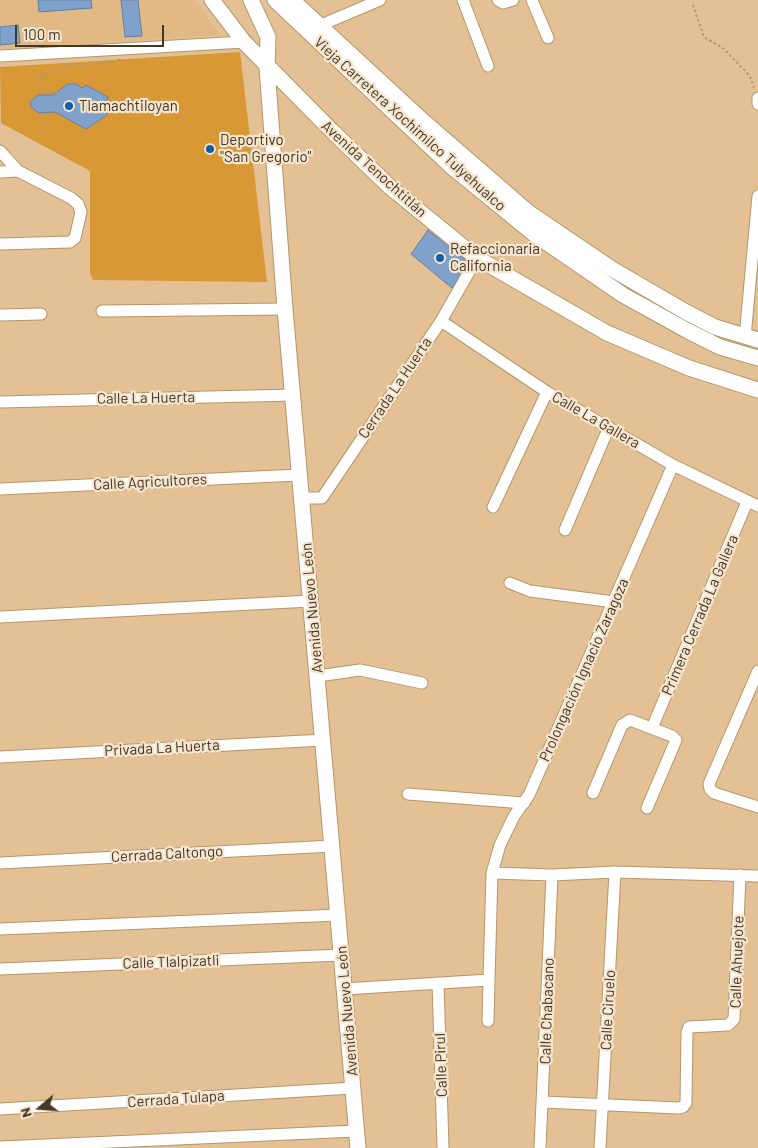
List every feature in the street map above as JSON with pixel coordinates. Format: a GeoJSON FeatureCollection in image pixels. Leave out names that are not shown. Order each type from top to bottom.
{"type":"FeatureCollection","features":[{"type":"Feature","properties":{"kind":"street","name":"Avenida Tenochtitlán"},"geometry":{"type":"LineString","coordinates":[[212,0],[244,42],[267,68],[390,187],[477,258],[607,333],[689,368],[758,390]]}},
{"type":"Feature","properties":{"kind":"street","name":"Avenida Nuevo León"},"geometry":{"type":"LineString","coordinates":[[251,0],[268,37],[267,68],[285,309],[358,1148]]}},
{"type":"Feature","properties":{"kind":"street","name":"Vieja Carretera Xochimilco Tulyehualco"},"geometry":{"type":"LineString","coordinates":[[275,0],[453,168],[534,234],[623,295],[688,331],[720,347],[758,358]]}},
{"type":"Feature","properties":{"kind":"street"},"geometry":{"type":"LineString","coordinates":[[292,0],[423,121],[536,218],[612,269],[686,312],[715,326],[752,339],[758,196]]}},
{"type":"Feature","properties":{"kind":"street"},"geometry":{"type":"LineString","coordinates":[[321,25],[380,0]]}},
{"type":"Feature","properties":{"kind":"street"},"geometry":{"type":"LineString","coordinates":[[463,0],[488,66]]}},
{"type":"Feature","properties":{"kind":"street"},"geometry":{"type":"LineString","coordinates":[[498,0],[503,3],[513,0]]}},
{"type":"Feature","properties":{"kind":"street"},"geometry":{"type":"LineString","coordinates":[[532,0],[548,38]]}},
{"type":"Feature","properties":{"kind":"street"},"geometry":{"type":"LineString","coordinates":[[0,56],[244,42]]}},
{"type":"Feature","properties":{"kind":"street"},"geometry":{"type":"LineString","coordinates":[[0,151],[18,171],[78,204],[81,212],[75,238],[70,242],[0,244]]}},
{"type":"Feature","properties":{"kind":"street"},"geometry":{"type":"LineString","coordinates":[[0,172],[18,171]]}},
{"type":"Feature","properties":{"kind":"street","name":"Cerrada La Huerta"},"geometry":{"type":"LineString","coordinates":[[301,498],[322,498],[441,321],[477,258]]}},
{"type":"Feature","properties":{"kind":"street"},"geometry":{"type":"LineString","coordinates":[[102,311],[285,309]]}},
{"type":"Feature","properties":{"kind":"street"},"geometry":{"type":"LineString","coordinates":[[0,315],[41,314]]}},
{"type":"Feature","properties":{"kind":"street","name":"Calle La Gallera"},"geometry":{"type":"LineString","coordinates":[[441,321],[547,392],[673,466],[753,504]]}},
{"type":"Feature","properties":{"kind":"street"},"geometry":{"type":"LineString","coordinates":[[493,507],[547,392]]}},
{"type":"Feature","properties":{"kind":"street","name":"Calle La Huerta"},"geometry":{"type":"LineString","coordinates":[[0,402],[293,395]]}},
{"type":"Feature","properties":{"kind":"street"},"geometry":{"type":"LineString","coordinates":[[565,530],[608,427]]}},
{"type":"Feature","properties":{"kind":"street","name":"Prolongación Ignacio Zaragoza"},"geometry":{"type":"LineString","coordinates":[[488,1021],[492,873],[503,838],[514,816],[524,803],[673,466]]}},
{"type":"Feature","properties":{"kind":"street","name":"Calle Agricultores"},"geometry":{"type":"LineString","coordinates":[[0,489],[300,475]]}},
{"type":"Feature","properties":{"kind":"street","name":"Primera Cerrada La Gallera"},"geometry":{"type":"LineString","coordinates":[[652,728],[753,504]]}},
{"type":"Feature","properties":{"kind":"street"},"geometry":{"type":"LineString","coordinates":[[510,583],[530,591],[614,602]]}},
{"type":"Feature","properties":{"kind":"street"},"geometry":{"type":"LineString","coordinates":[[0,617],[311,601]]}},
{"type":"Feature","properties":{"kind":"street"},"geometry":{"type":"LineString","coordinates":[[318,676],[360,670],[422,683]]}},
{"type":"Feature","properties":{"kind":"street"},"geometry":{"type":"LineString","coordinates":[[758,672],[709,784],[710,789],[714,793],[758,807]]}},
{"type":"Feature","properties":{"kind":"street"},"geometry":{"type":"LineString","coordinates":[[593,793],[622,725],[630,720],[672,736],[676,743],[647,808]]}},
{"type":"Feature","properties":{"kind":"street","name":"Privada La Huerta"},"geometry":{"type":"LineString","coordinates":[[0,757],[324,740]]}},
{"type":"Feature","properties":{"kind":"street"},"geometry":{"type":"LineString","coordinates":[[408,794],[524,803]]}},
{"type":"Feature","properties":{"kind":"street","name":"Cerrada Caltongo"},"geometry":{"type":"LineString","coordinates":[[0,863],[333,846]]}},
{"type":"Feature","properties":{"kind":"street"},"geometry":{"type":"LineString","coordinates":[[492,873],[552,875],[615,872],[758,876]]}},
{"type":"Feature","properties":{"kind":"street","name":"Calle Ciruelo"},"geometry":{"type":"LineString","coordinates":[[600,1148],[615,872]]}},
{"type":"Feature","properties":{"kind":"street","name":"Calle Chabacano"},"geometry":{"type":"LineString","coordinates":[[540,1148],[552,875]]}},
{"type":"Feature","properties":{"kind":"street","name":"Calle Ahuejote"},"geometry":{"type":"LineString","coordinates":[[543,1102],[678,1108],[686,1103],[687,1032],[689,1028],[728,1025],[734,1019],[740,875]]}},
{"type":"Feature","properties":{"kind":"street"},"geometry":{"type":"LineString","coordinates":[[0,929],[339,915]]}},
{"type":"Feature","properties":{"kind":"street","name":"Calle Tlalpizatli"},"geometry":{"type":"LineString","coordinates":[[0,969],[342,955]]}},
{"type":"Feature","properties":{"kind":"street"},"geometry":{"type":"LineString","coordinates":[[344,989],[489,980]]}},
{"type":"Feature","properties":{"kind":"street","name":"Calle Pirul"},"geometry":{"type":"LineString","coordinates":[[438,983],[443,1148]]}},
{"type":"Feature","properties":{"kind":"street","name":"Cerrada Tulapa"},"geometry":{"type":"LineString","coordinates":[[0,1109],[353,1088]]}},
{"type":"Feature","properties":{"kind":"street"},"geometry":{"type":"LineString","coordinates":[[0,1146],[356,1131]]}},
{"type":"Feature","properties":{"kind":"path"},"geometry":{"type":"LineString","coordinates":[[693,5],[704,37],[724,49],[750,76],[758,100]]}},
{"type":"Feature","properties":{"kind":"path"},"geometry":{"type":"LineString","coordinates":[[57,92],[40,93],[39,77],[67,65],[118,62],[128,49]]}},
{"type":"Feature","properties":{"kind":"shaded area"},"geometry":{"type":"Polygon","coordinates":[[[0,0],[195,0],[220,35],[0,49],[0,0]]]}},
{"type":"Feature","properties":{"kind":"shaded area"},"geometry":{"type":"Polygon","coordinates":[[[240,52],[267,282],[93,280],[90,273],[90,171],[1,123],[0,67],[240,52]]]}},
{"type":"Feature","properties":{"kind":"building"},"geometry":{"type":"Polygon","coordinates":[[[38,0],[91,0],[92,8],[39,12],[38,0]]]}},
{"type":"Feature","properties":{"kind":"building"},"geometry":{"type":"Polygon","coordinates":[[[121,0],[138,0],[142,36],[125,37],[121,0]]]}},
{"type":"Feature","properties":{"kind":"building"},"geometry":{"type":"Polygon","coordinates":[[[18,25],[20,43],[0,45],[0,27],[18,25]]]}},
{"type":"Feature","properties":{"kind":"building","name":"Tlamachtiloyan"},"geometry":{"type":"Polygon","coordinates":[[[68,84],[75,84],[83,88],[86,85],[108,97],[107,115],[86,129],[55,112],[39,113],[31,107],[30,102],[38,95],[53,95],[68,84]]]}},
{"type":"Feature","properties":{"kind":"building","name":"Refaccionaria California"},"geometry":{"type":"Polygon","coordinates":[[[428,230],[469,263],[452,288],[411,254],[428,230]]]}},
{"type":"Feature","properties":{"kind":"place","name":"Tlamachtiloyan"},"geometry":{"type":"Point","coordinates":[69,106]}},
{"type":"Feature","properties":{"kind":"place","name":"Deportivo \"San Gregorio\""},"geometry":{"type":"Point","coordinates":[210,149]}},
{"type":"Feature","properties":{"kind":"place","name":"Refaccionaria California"},"geometry":{"type":"Point","coordinates":[440,258]}}]}
